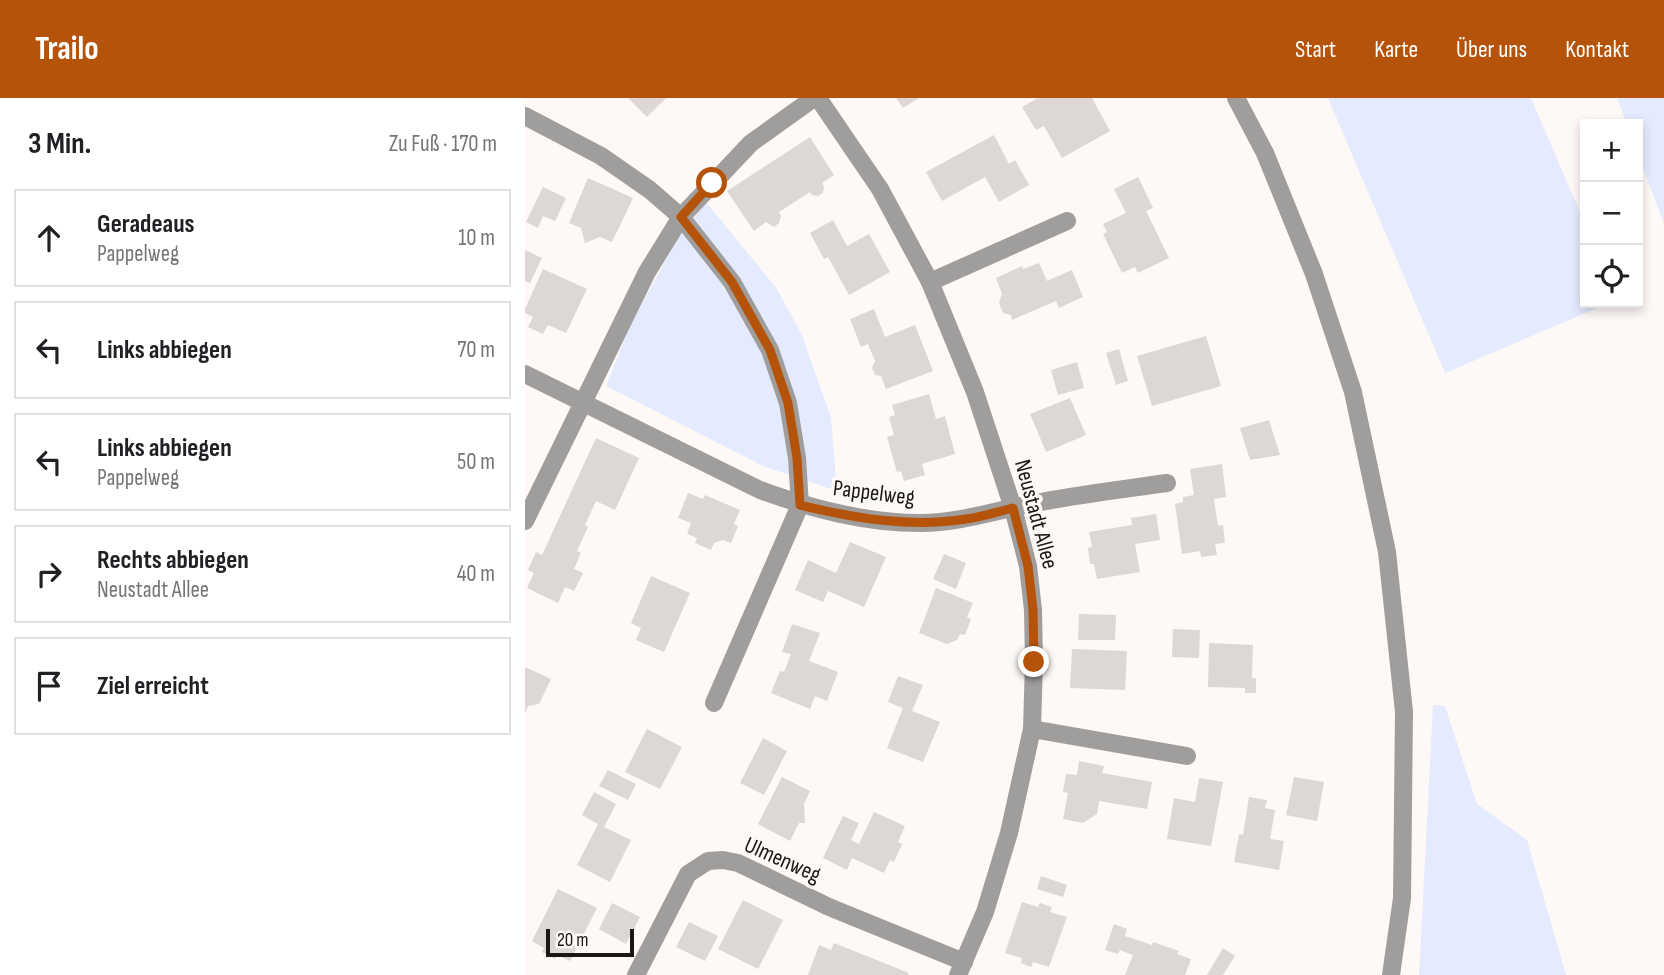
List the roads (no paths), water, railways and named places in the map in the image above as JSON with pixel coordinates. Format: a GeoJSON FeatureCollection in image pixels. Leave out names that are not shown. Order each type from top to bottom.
{"type":"FeatureCollection","features":[{"type":"Feature","properties":{"kind":"street"},"geometry":{"type":"LineString","coordinates":[[525,522],[647,272],[681,217],[751,143],[816,98]]}},
{"type":"Feature","properties":{"kind":"street","name":"Neustadt Allee"},"geometry":{"type":"LineString","coordinates":[[816,98],[880,189],[930,282],[975,392],[1013,508],[1028,566],[1033,610],[1032,729],[1009,833],[985,912],[961,968]]}},
{"type":"Feature","properties":{"kind":"street"},"geometry":{"type":"LineString","coordinates":[[1236,98],[1265,153],[1318,287],[1353,393],[1387,552],[1404,712],[1402,898],[1391,975]]}},
{"type":"Feature","properties":{"kind":"street"},"geometry":{"type":"LineString","coordinates":[[525,116],[601,156],[650,190],[681,217],[732,282],[770,350],[788,403],[797,458],[800,505],[714,703]]}},
{"type":"Feature","properties":{"kind":"street"},"geometry":{"type":"LineString","coordinates":[[930,282],[1067,220]]}},
{"type":"Feature","properties":{"kind":"street","name":"Pappelweg"},"geometry":{"type":"LineString","coordinates":[[525,374],[760,490],[800,505],[875,520],[921,523],[966,519],[1039,502],[1167,483]]}},
{"type":"Feature","properties":{"kind":"street"},"geometry":{"type":"LineString","coordinates":[[1032,729],[1187,756]]}},
{"type":"Feature","properties":{"kind":"street","name":"Ulmenweg"},"geometry":{"type":"LineString","coordinates":[[636,975],[688,874],[708,860],[723,859],[738,863],[961,968]]}}]}
